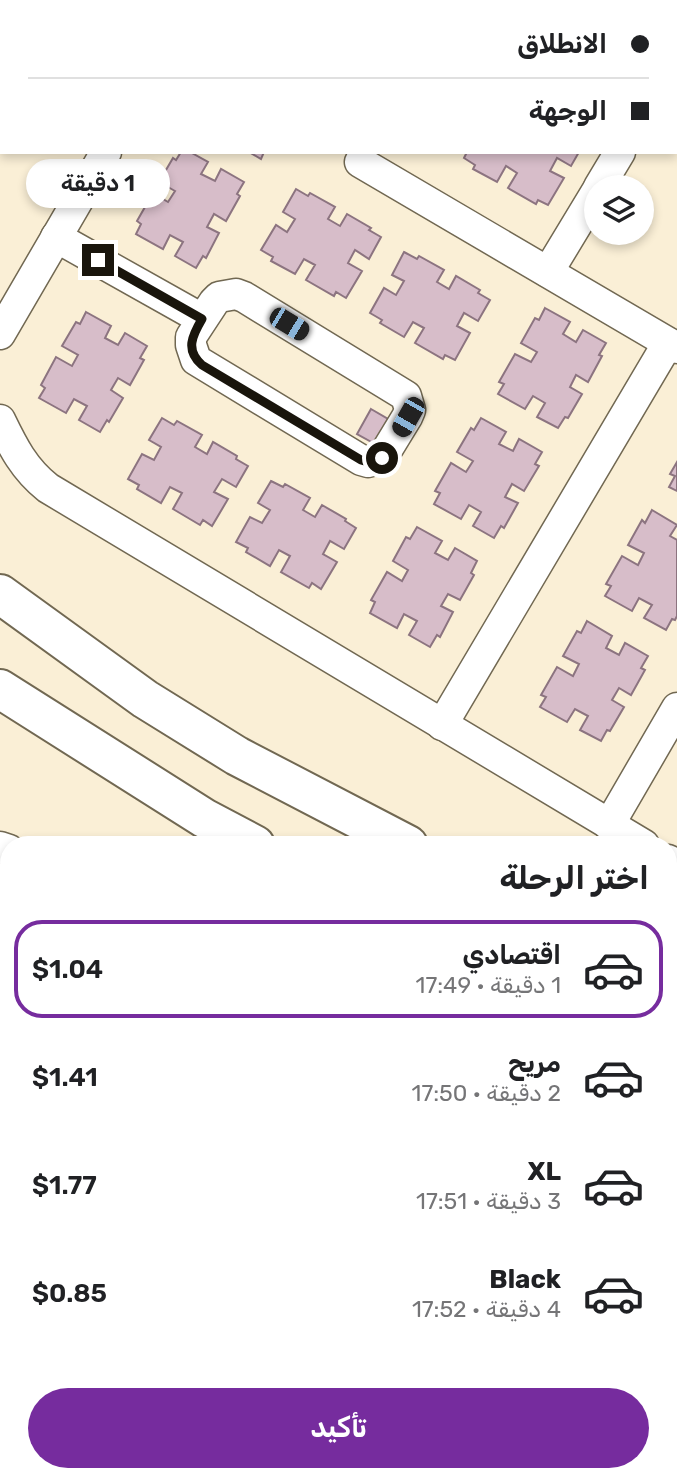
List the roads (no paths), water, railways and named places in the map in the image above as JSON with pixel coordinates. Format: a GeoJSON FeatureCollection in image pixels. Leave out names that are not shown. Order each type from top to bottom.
{"type":"FeatureCollection","features":[{"type":"Feature","properties":{"kind":"main road"},"geometry":{"type":"LineString","coordinates":[[0,594],[145,699],[237,756],[391,836]]}},
{"type":"Feature","properties":{"kind":"main road"},"geometry":{"type":"LineString","coordinates":[[0,689],[204,818],[238,836]]}},
{"type":"Feature","properties":{"kind":"street"},"geometry":{"type":"LineString","coordinates":[[0,334],[105,154]]}},
{"type":"Feature","properties":{"kind":"street"},"geometry":{"type":"LineString","coordinates":[[606,175],[619,154]]}},
{"type":"Feature","properties":{"kind":"street"},"geometry":{"type":"LineString","coordinates":[[360,162],[673,345],[442,725]]}},
{"type":"Feature","properties":{"kind":"street"},"geometry":{"type":"LineString","coordinates":[[548,272],[584,212]]}},
{"type":"Feature","properties":{"kind":"street"},"geometry":{"type":"LineString","coordinates":[[56,237],[202,319]]}},
{"type":"Feature","properties":{"kind":"street"},"geometry":{"type":"LineString","coordinates":[[219,297],[244,297],[401,391],[407,396],[410,410],[387,453],[375,461],[361,460],[202,365],[192,353],[191,345],[191,337],[202,319],[219,297]]}},
{"type":"Feature","properties":{"kind":"street"},"geometry":{"type":"LineString","coordinates":[[0,420],[17,455],[48,488],[629,836]]}},
{"type":"Feature","properties":{"kind":"street"},"geometry":{"type":"LineString","coordinates":[[609,824],[677,708]]}}]}
